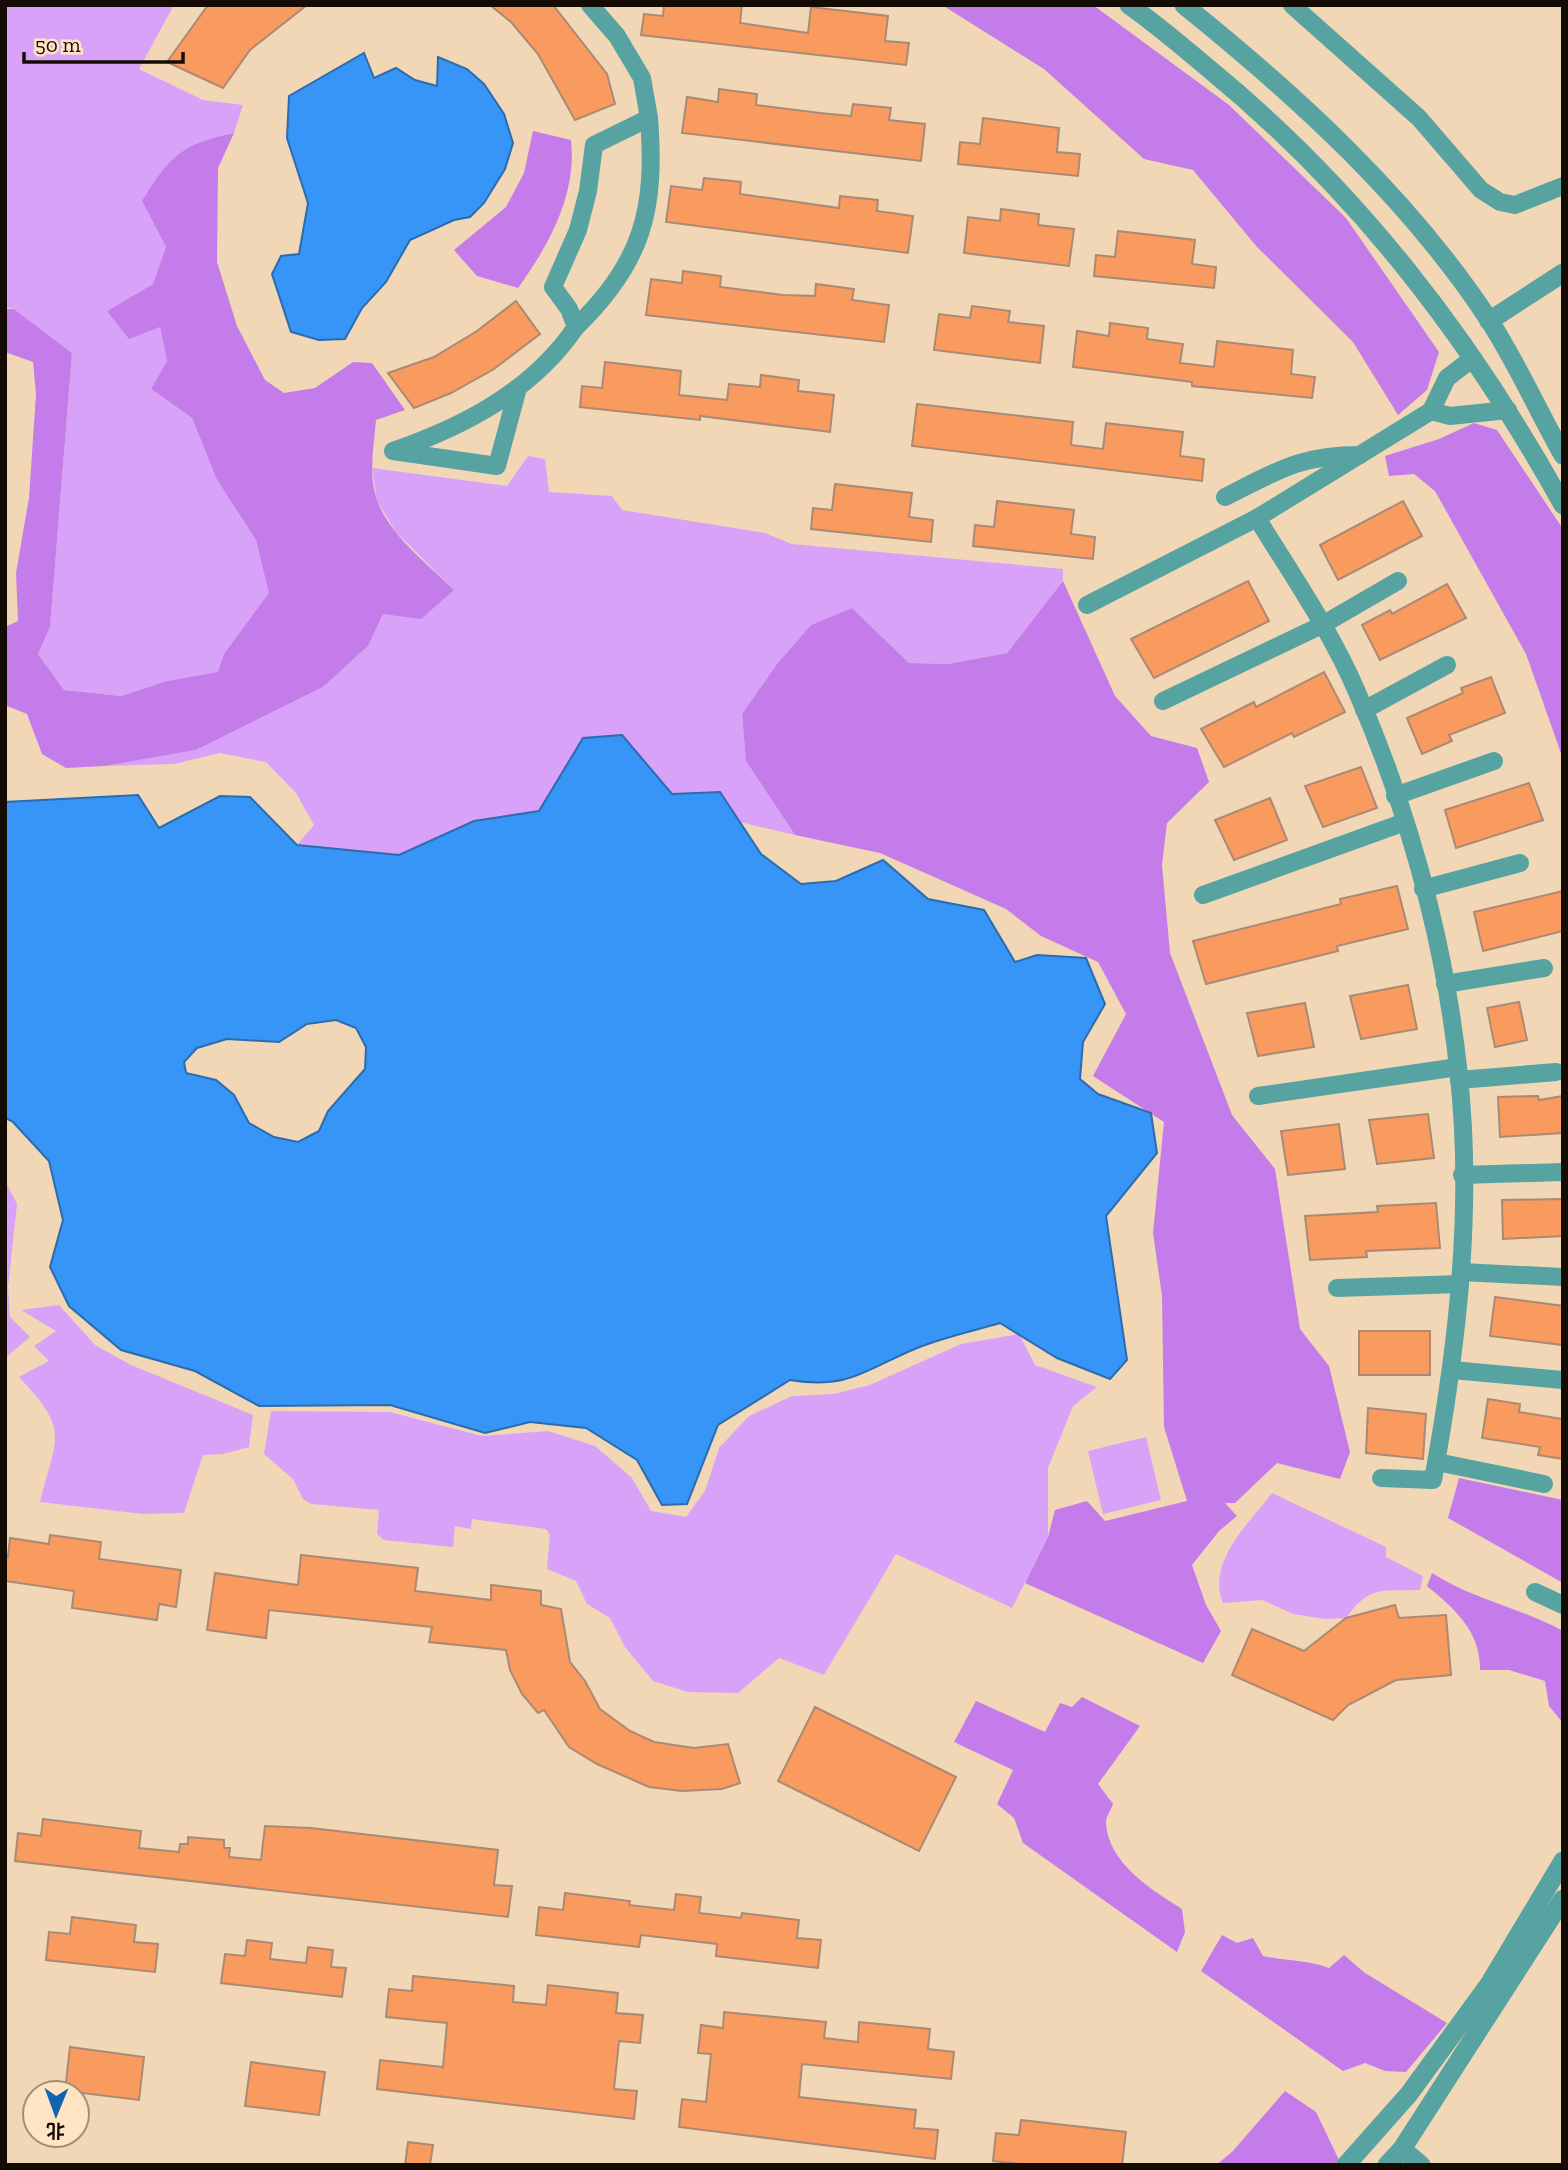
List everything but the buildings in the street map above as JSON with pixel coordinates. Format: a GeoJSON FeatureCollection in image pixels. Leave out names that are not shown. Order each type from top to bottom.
{"type":"FeatureCollection","features":[{"type":"Feature","properties":{"kind":"street"},"geometry":{"type":"LineString","coordinates":[[518,388],[497,466],[393,451],[432,437],[485,412],[518,388],[558,353],[576,327],[604,300],[637,248],[653,168],[642,78],[617,36],[590,5]]}},
{"type":"Feature","properties":{"kind":"street"},"geometry":{"type":"LineString","coordinates":[[1129,5],[1254,106],[1352,203],[1440,309],[1508,410],[1563,505]]}},
{"type":"Feature","properties":{"kind":"street"},"geometry":{"type":"LineString","coordinates":[[1184,5],[1294,98],[1347,150],[1421,233],[1489,321],[1563,455]]}},
{"type":"Feature","properties":{"kind":"street"},"geometry":{"type":"LineString","coordinates":[[1292,5],[1419,118],[1481,190],[1500,202],[1514,205],[1563,186]]}},
{"type":"Feature","properties":{"kind":"street"},"geometry":{"type":"LineString","coordinates":[[576,327],[569,309],[553,287],[578,230],[588,191],[594,145],[649,118]]}},
{"type":"Feature","properties":{"kind":"street"},"geometry":{"type":"LineString","coordinates":[[1489,321],[1563,273]]}},
{"type":"Feature","properties":{"kind":"street"},"geometry":{"type":"LineString","coordinates":[[1087,605],[1257,519],[1432,411],[1447,378],[1473,358]]}},
{"type":"Feature","properties":{"kind":"street"},"geometry":{"type":"LineString","coordinates":[[1432,411],[1450,416],[1508,410]]}},
{"type":"Feature","properties":{"kind":"street"},"geometry":{"type":"LineString","coordinates":[[1225,497],[1292,464],[1324,455],[1360,455]]}},
{"type":"Feature","properties":{"kind":"street"},"geometry":{"type":"LineString","coordinates":[[1257,519],[1322,625],[1364,710],[1405,822],[1445,984],[1458,1074],[1463,1129],[1461,1278],[1452,1370],[1437,1462],[1433,1480],[1381,1478]]}},
{"type":"Feature","properties":{"kind":"street"},"geometry":{"type":"LineString","coordinates":[[1163,701],[1322,625],[1398,580]]}},
{"type":"Feature","properties":{"kind":"street"},"geometry":{"type":"LineString","coordinates":[[1364,710],[1447,665]]}},
{"type":"Feature","properties":{"kind":"street"},"geometry":{"type":"LineString","coordinates":[[1395,796],[1494,761]]}},
{"type":"Feature","properties":{"kind":"street"},"geometry":{"type":"LineString","coordinates":[[1203,895],[1405,822]]}},
{"type":"Feature","properties":{"kind":"street"},"geometry":{"type":"LineString","coordinates":[[1423,889],[1520,863]]}},
{"type":"Feature","properties":{"kind":"street"},"geometry":{"type":"LineString","coordinates":[[1445,984],[1544,968]]}},
{"type":"Feature","properties":{"kind":"street"},"geometry":{"type":"LineString","coordinates":[[1258,1096],[1458,1074],[1556,1072]]}},
{"type":"Feature","properties":{"kind":"street"},"geometry":{"type":"LineString","coordinates":[[1462,1175],[1563,1172]]}},
{"type":"Feature","properties":{"kind":"street"},"geometry":{"type":"LineString","coordinates":[[1337,1289],[1461,1278],[1563,1277]]}},
{"type":"Feature","properties":{"kind":"street"},"geometry":{"type":"LineString","coordinates":[[1452,1370],[1563,1380]]}},
{"type":"Feature","properties":{"kind":"street"},"geometry":{"type":"LineString","coordinates":[[1437,1462],[1544,1484]]}},
{"type":"Feature","properties":{"kind":"street"},"geometry":{"type":"LineString","coordinates":[[1535,1592],[1563,1605]]}},
{"type":"Feature","properties":{"kind":"street"},"geometry":{"type":"LineString","coordinates":[[1346,2165],[1409,2094],[1490,1983],[1563,1861]]}},
{"type":"Feature","properties":{"kind":"street"},"geometry":{"type":"LineString","coordinates":[[1387,2165],[1402,2150],[1563,1899]]}},
{"type":"Feature","properties":{"kind":"street"},"geometry":{"type":"LineString","coordinates":[[1402,2150],[1421,2165]]}},
{"type":"Feature","properties":{"kind":"shaded area"},"geometry":{"type":"Polygon","coordinates":[[[5,5],[174,5],[139,69],[203,100],[243,105],[234,133],[201,142],[179,154],[161,173],[142,201],[166,247],[153,284],[107,311],[160,327],[167,361],[151,389],[192,418],[217,480],[256,540],[270,593],[224,654],[219,672],[167,681],[121,696],[64,690],[38,654],[50,627],[72,353],[14,309],[5,307],[5,5]]]}},
{"type":"Feature","properties":{"kind":"shaded area"},"geometry":{"type":"Polygon","coordinates":[[[942,5],[1093,5],[1229,105],[1346,218],[1439,352],[1427,390],[1398,415],[1353,342],[1257,247],[1193,170],[1144,159],[1044,69],[942,5]]]}},
{"type":"Feature","properties":{"kind":"shaded area"},"geometry":{"type":"Polygon","coordinates":[[[533,131],[571,140],[572,160],[565,200],[550,237],[518,288],[477,276],[454,250],[506,207],[524,173],[533,131]]]}},
{"type":"Feature","properties":{"kind":"shaded area"},"geometry":{"type":"Polygon","coordinates":[[[234,133],[218,168],[217,262],[237,326],[265,380],[284,393],[315,388],[353,362],[372,363],[405,410],[376,420],[372,471],[377,500],[400,537],[454,590],[421,619],[383,614],[368,646],[323,687],[196,750],[105,766],[66,768],[42,754],[27,714],[5,705],[5,627],[18,621],[16,573],[29,498],[36,394],[33,362],[5,352],[5,309],[14,309],[72,353],[50,627],[38,654],[64,690],[121,696],[167,681],[218,672],[224,654],[269,593],[256,540],[217,480],[192,418],[151,389],[167,361],[160,327],[129,339],[107,311],[153,284],[166,247],[142,201],[161,173],[189,147],[234,133]]]}},
{"type":"Feature","properties":{"kind":"shaded area"},"geometry":{"type":"Polygon","coordinates":[[[1474,423],[1497,430],[1563,529],[1563,759],[1526,654],[1435,491],[1414,474],[1389,476],[1385,456],[1439,439],[1474,423]]]}},
{"type":"Feature","properties":{"kind":"shaded area"},"geometry":{"type":"Polygon","coordinates":[[[528,456],[545,459],[549,492],[612,496],[622,510],[765,533],[792,544],[1063,569],[1063,581],[1007,653],[948,664],[909,663],[852,608],[811,625],[777,664],[742,714],[746,761],[795,835],[740,822],[720,792],[672,794],[622,735],[583,738],[539,811],[474,821],[400,855],[297,845],[314,825],[296,793],[266,762],[220,753],[174,764],[105,766],[196,750],[323,687],[368,646],[383,614],[454,590],[396,532],[377,501],[372,468],[507,486],[528,456]]]}},
{"type":"Feature","properties":{"kind":"shaded area"},"geometry":{"type":"Polygon","coordinates":[[[1063,581],[1115,696],[1151,736],[1197,748],[1209,782],[1167,823],[1162,865],[1170,953],[1232,1115],[1275,1169],[1300,1329],[1329,1366],[1350,1452],[1340,1479],[1277,1463],[1235,1503],[1225,1503],[1237,1516],[1219,1531],[1192,1565],[1206,1605],[1221,1631],[1203,1663],[1025,1583],[1048,1537],[1055,1510],[1087,1501],[1105,1521],[1187,1501],[1164,1427],[1162,1296],[1153,1233],[1164,1122],[1093,1076],[1126,1014],[1098,962],[1041,936],[1006,909],[880,853],[795,835],[746,761],[742,714],[777,664],[811,625],[852,608],[909,663],[948,664],[1007,653],[1063,581]]]}},
{"type":"Feature","properties":{"kind":"shaded area"},"geometry":{"type":"Polygon","coordinates":[[[5,1181],[17,1204],[8,1287],[10,1317],[30,1337],[5,1358],[5,1181]]]}},
{"type":"Feature","properties":{"kind":"shaded area"},"geometry":{"type":"Polygon","coordinates":[[[59,1305],[95,1345],[131,1365],[253,1415],[249,1447],[223,1454],[203,1455],[184,1513],[143,1514],[40,1502],[54,1447],[53,1423],[35,1395],[19,1377],[49,1361],[34,1346],[56,1331],[21,1310],[59,1305]]]}},
{"type":"Feature","properties":{"kind":"shaded area"},"geometry":{"type":"Polygon","coordinates":[[[1019,1334],[1035,1365],[1097,1387],[1073,1406],[1048,1468],[1048,1537],[1012,1608],[896,1554],[824,1675],[779,1658],[738,1693],[688,1692],[653,1681],[625,1647],[610,1618],[587,1604],[576,1581],[547,1569],[550,1535],[546,1529],[472,1519],[471,1529],[455,1526],[453,1547],[384,1540],[377,1534],[379,1510],[311,1504],[303,1499],[293,1479],[264,1454],[271,1411],[390,1412],[482,1436],[548,1431],[595,1446],[632,1478],[651,1511],[686,1517],[705,1491],[719,1448],[749,1416],[792,1396],[834,1394],[870,1385],[961,1344],[1019,1334]]]}},
{"type":"Feature","properties":{"kind":"shaded area"},"geometry":{"type":"Polygon","coordinates":[[[1146,1437],[1161,1500],[1103,1514],[1088,1451],[1146,1437]]]}},
{"type":"Feature","properties":{"kind":"shaded area"},"geometry":{"type":"Polygon","coordinates":[[[1459,1478],[1563,1500],[1563,1583],[1448,1518],[1459,1478]]]}},
{"type":"Feature","properties":{"kind":"shaded area"},"geometry":{"type":"Polygon","coordinates":[[[1272,1493],[1386,1547],[1386,1557],[1423,1576],[1420,1590],[1377,1592],[1362,1600],[1346,1618],[1325,1619],[1293,1614],[1262,1600],[1223,1603],[1219,1588],[1225,1558],[1242,1530],[1272,1493]]]}},
{"type":"Feature","properties":{"kind":"shaded area"},"geometry":{"type":"Polygon","coordinates":[[[1432,1573],[1463,1590],[1563,1631],[1563,1723],[1549,1706],[1545,1681],[1509,1670],[1480,1670],[1479,1656],[1471,1633],[1447,1603],[1427,1586],[1432,1573]]]}},
{"type":"Feature","properties":{"kind":"shaded area"},"geometry":{"type":"Polygon","coordinates":[[[1082,1697],[1140,1726],[1098,1784],[1113,1804],[1106,1824],[1109,1838],[1123,1863],[1146,1884],[1182,1909],[1185,1932],[1177,1952],[1023,1843],[1014,1818],[997,1804],[1013,1770],[954,1742],[976,1701],[1045,1732],[1060,1703],[1072,1707],[1082,1697]]]}},
{"type":"Feature","properties":{"kind":"shaded area"},"geometry":{"type":"Polygon","coordinates":[[[1222,1935],[1237,1943],[1253,1938],[1263,1956],[1329,1968],[1344,1955],[1365,1973],[1447,2023],[1406,2072],[1385,2071],[1365,2063],[1343,2071],[1201,1971],[1222,1935]]]}},
{"type":"Feature","properties":{"kind":"shaded area"},"geometry":{"type":"Polygon","coordinates":[[[1285,2091],[1316,2112],[1339,2160],[1334,2165],[1216,2165],[1232,2152],[1285,2091]]]}},
{"type":"Feature","properties":{"kind":"water"},"geometry":{"type":"Polygon","coordinates":[[[364,53],[374,78],[396,68],[415,80],[437,86],[438,57],[467,69],[484,84],[504,114],[513,143],[505,169],[484,203],[470,217],[454,220],[410,240],[386,282],[362,308],[345,339],[319,340],[291,332],[272,274],[281,256],[299,254],[308,203],[287,138],[289,96],[364,53]]]}},
{"type":"Feature","properties":{"kind":"water"},"geometry":{"type":"Polygon","coordinates":[[[622,735],[672,794],[720,792],[761,854],[801,884],[836,881],[883,860],[928,899],[984,910],[1015,962],[1037,955],[1086,958],[1105,1004],[1083,1042],[1080,1079],[1098,1094],[1151,1113],[1157,1153],[1106,1216],[1127,1360],[1110,1379],[1057,1358],[1000,1323],[927,1344],[843,1380],[790,1380],[718,1425],[687,1504],[662,1505],[637,1460],[586,1428],[530,1422],[485,1433],[390,1405],[259,1406],[195,1371],[121,1350],[69,1306],[50,1267],[63,1220],[49,1161],[12,1121],[5,1118],[5,802],[138,795],[159,828],[220,796],[250,797],[297,845],[399,855],[474,821],[539,811],[583,738],[622,735]],[[336,1020],[307,1024],[279,1042],[227,1039],[197,1048],[184,1062],[186,1073],[216,1080],[234,1095],[249,1123],[274,1137],[298,1142],[319,1131],[328,1111],[365,1069],[366,1047],[356,1028],[336,1020]]]}}]}
